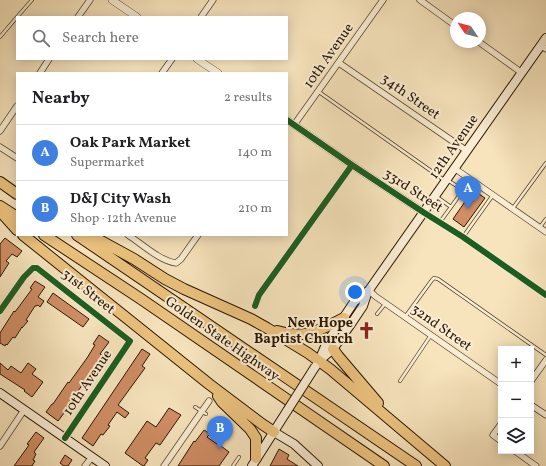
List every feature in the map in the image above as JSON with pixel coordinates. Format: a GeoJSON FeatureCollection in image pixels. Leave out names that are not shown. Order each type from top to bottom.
{"type":"FeatureCollection","features":[{"type":"Feature","properties":{"kind":"highway"},"geometry":{"type":"LineString","coordinates":[[0,182],[16,193]]}},
{"type":"Feature","properties":{"kind":"highway"},"geometry":{"type":"LineString","coordinates":[[0,206],[16,216]]}},
{"type":"Feature","properties":{"kind":"highway"},"geometry":{"type":"LineString","coordinates":[[0,211],[16,229]]}},
{"type":"Feature","properties":{"kind":"highway"},"geometry":{"type":"LineString","coordinates":[[24,236],[262,424],[276,427]]}},
{"type":"Feature","properties":{"kind":"highway","name":"Golden State Highway"},"geometry":{"type":"LineString","coordinates":[[46,236],[384,466]]}},
{"type":"Feature","properties":{"kind":"highway","name":"Golden State Highway"},"geometry":{"type":"LineString","coordinates":[[78,236],[416,466]]}},
{"type":"Feature","properties":{"kind":"highway"},"geometry":{"type":"LineString","coordinates":[[92,236],[134,259],[165,279],[267,328],[308,353],[317,364],[395,423],[445,466]]}},
{"type":"Feature","properties":{"kind":"highway"},"geometry":{"type":"LineString","coordinates":[[267,328],[283,333],[304,334],[322,330],[344,318]]}},
{"type":"Feature","properties":{"kind":"highway"},"geometry":{"type":"LineString","coordinates":[[333,349],[395,423]]}},
{"type":"Feature","properties":{"kind":"highway"},"geometry":{"type":"LineString","coordinates":[[210,384],[222,402],[250,429],[256,437],[254,462]]}},
{"type":"Feature","properties":{"kind":"main road","name":"12th Avenue"},"geometry":{"type":"LineString","coordinates":[[317,364],[333,349],[351,324],[363,306],[369,290],[466,151],[522,73],[543,47],[546,38]]}},
{"type":"Feature","properties":{"kind":"main road","name":"12th Avenue"},"geometry":{"type":"LineString","coordinates":[[254,462],[317,364],[326,344],[354,302],[369,290]]}},
{"type":"Feature","properties":{"kind":"main road"},"geometry":{"type":"LineString","coordinates":[[0,393],[105,466]]}},
{"type":"Feature","properties":{"kind":"main road"},"geometry":{"type":"LineString","coordinates":[[276,427],[318,466]]}},
{"type":"Feature","properties":{"kind":"street"},"geometry":{"type":"LineString","coordinates":[[79,16],[90,0]]}},
{"type":"Feature","properties":{"kind":"street"},"geometry":{"type":"LineString","coordinates":[[112,0],[136,16]]}},
{"type":"Feature","properties":{"kind":"street"},"geometry":{"type":"LineString","coordinates":[[202,16],[213,0]]}},
{"type":"Feature","properties":{"kind":"street","name":"10th Avenue"},"geometry":{"type":"LineString","coordinates":[[294,125],[383,0]]}},
{"type":"Feature","properties":{"kind":"street"},"geometry":{"type":"LineString","coordinates":[[420,0],[450,22]]}},
{"type":"Feature","properties":{"kind":"street"},"geometry":{"type":"LineString","coordinates":[[486,47],[522,73]]}},
{"type":"Feature","properties":{"kind":"street"},"geometry":{"type":"LineString","coordinates":[[41,72],[48,60]]}},
{"type":"Feature","properties":{"kind":"street"},"geometry":{"type":"LineString","coordinates":[[163,72],[171,60]]}},
{"type":"Feature","properties":{"kind":"street"},"geometry":{"type":"LineString","coordinates":[[198,60],[216,72]]}},
{"type":"Feature","properties":{"kind":"street","name":"34th Street"},"geometry":{"type":"LineString","coordinates":[[339,63],[466,151]]}},
{"type":"Feature","properties":{"kind":"street"},"geometry":{"type":"LineString","coordinates":[[0,131],[16,107]]}},
{"type":"Feature","properties":{"kind":"street","name":"33rd Street"},"geometry":{"type":"LineString","coordinates":[[288,121],[352,165],[463,237],[546,295]]}},
{"type":"Feature","properties":{"kind":"street"},"geometry":{"type":"LineString","coordinates":[[0,147],[16,157]]}},
{"type":"Feature","properties":{"kind":"street"},"geometry":{"type":"LineString","coordinates":[[255,306],[259,295],[352,165]]}},
{"type":"Feature","properties":{"kind":"street"},"geometry":{"type":"LineString","coordinates":[[454,168],[546,232]]}},
{"type":"Feature","properties":{"kind":"street"},"geometry":{"type":"LineString","coordinates":[[129,236],[158,256],[170,262],[176,263],[181,259],[197,236]]}},
{"type":"Feature","properties":{"kind":"street","name":"31st Street"},"geometry":{"type":"LineString","coordinates":[[0,311],[29,271],[33,268],[37,268],[130,341]]}},
{"type":"Feature","properties":{"kind":"street","name":"32nd Street"},"geometry":{"type":"LineString","coordinates":[[369,290],[375,296],[498,382]]}},
{"type":"Feature","properties":{"kind":"street","name":"10th Avenue"},"geometry":{"type":"LineString","coordinates":[[65,438],[130,341]]}},
{"type":"Feature","properties":{"kind":"street"},"geometry":{"type":"LineString","coordinates":[[534,377],[546,360]]}},
{"type":"Feature","properties":{"kind":"street"},"geometry":{"type":"LineString","coordinates":[[164,466],[204,413],[209,401]]}},
{"type":"Feature","properties":{"kind":"street"},"geometry":{"type":"LineString","coordinates":[[534,407],[546,415]]}},
{"type":"Feature","properties":{"kind":"street"},"geometry":{"type":"LineString","coordinates":[[0,446],[24,410]]}},
{"type":"Feature","properties":{"kind":"street"},"geometry":{"type":"LineString","coordinates":[[498,428],[493,435],[498,439]]}},
{"type":"Feature","properties":{"kind":"street"},"geometry":{"type":"LineString","coordinates":[[519,454],[536,466]]}},
{"type":"Feature","properties":{"kind":"street"},"geometry":{"type":"LineString","coordinates":[[85,466],[92,457]]}},
{"type":"Feature","properties":{"kind":"lane"},"geometry":{"type":"LineString","coordinates":[[18,16],[32,0]]}},
{"type":"Feature","properties":{"kind":"lane"},"geometry":{"type":"LineString","coordinates":[[0,37],[16,18]]}},
{"type":"Feature","properties":{"kind":"lane"},"geometry":{"type":"LineString","coordinates":[[318,92],[446,180],[463,190]]}},
{"type":"Feature","properties":{"kind":"lane"},"geometry":{"type":"LineString","coordinates":[[513,209],[546,162]]}},
{"type":"Feature","properties":{"kind":"lane"},"geometry":{"type":"LineString","coordinates":[[440,222],[470,179]]}},
{"type":"Feature","properties":{"kind":"lane"},"geometry":{"type":"LineString","coordinates":[[463,237],[493,195]]}},
{"type":"Feature","properties":{"kind":"lane"},"geometry":{"type":"LineString","coordinates":[[435,196],[451,207]]}},
{"type":"Feature","properties":{"kind":"lane"},"geometry":{"type":"LineString","coordinates":[[540,228],[546,219]]}},
{"type":"Feature","properties":{"kind":"lane"},"geometry":{"type":"LineString","coordinates":[[405,317],[432,280],[434,278],[438,279],[546,355]]}},
{"type":"Feature","properties":{"kind":"lane"},"geometry":{"type":"LineString","coordinates":[[377,314],[385,303]]}},
{"type":"Feature","properties":{"kind":"lane"},"geometry":{"type":"LineString","coordinates":[[400,381],[431,335]]}},
{"type":"Feature","properties":{"kind":"lane"},"geometry":{"type":"LineString","coordinates":[[195,407],[204,413]]}},
{"type":"Feature","properties":{"kind":"lane"},"geometry":{"type":"LineString","coordinates":[[233,466],[239,457]]}},
{"type":"Feature","properties":{"kind":"building"},"geometry":{"type":"Polygon","coordinates":[[[473,190],[485,198],[464,227],[453,219],[473,190]]]}},
{"type":"Feature","properties":{"kind":"building"},"geometry":{"type":"Polygon","coordinates":[[[5,238],[22,251],[17,257],[12,254],[6,261],[9,263],[0,277],[0,244],[5,238]]]}},
{"type":"Feature","properties":{"kind":"building"},"geometry":{"type":"Polygon","coordinates":[[[35,281],[45,287],[38,297],[44,301],[40,307],[38,305],[35,306],[26,320],[28,321],[15,338],[13,337],[5,346],[0,343],[0,333],[14,311],[15,312],[32,289],[30,288],[35,281]]]}},
{"type":"Feature","properties":{"kind":"building"},"geometry":{"type":"Polygon","coordinates":[[[53,293],[89,319],[83,327],[47,302],[53,293]]]}},
{"type":"Feature","properties":{"kind":"building"},"geometry":{"type":"Polygon","coordinates":[[[99,335],[109,342],[100,354],[103,356],[58,421],[46,412],[87,358],[99,335]]]}},
{"type":"Feature","properties":{"kind":"building"},"geometry":{"type":"Polygon","coordinates":[[[142,349],[150,354],[142,366],[145,368],[118,405],[129,413],[125,418],[117,412],[108,425],[110,426],[103,435],[101,434],[93,446],[82,438],[142,349]]]}},
{"type":"Feature","properties":{"kind":"building"},"geometry":{"type":"Polygon","coordinates":[[[0,363],[8,370],[11,366],[21,373],[28,363],[36,369],[32,374],[43,382],[32,397],[24,391],[25,390],[0,374],[0,363]]]}},
{"type":"Feature","properties":{"kind":"building"},"geometry":{"type":"Polygon","coordinates":[[[169,408],[181,415],[160,445],[156,443],[145,458],[148,460],[143,466],[125,453],[147,421],[156,427],[169,408]]]}},
{"type":"Feature","properties":{"kind":"building"},"geometry":{"type":"Polygon","coordinates":[[[204,430],[210,434],[207,437],[229,452],[219,466],[178,466],[194,441],[195,442],[204,430]]]}},
{"type":"Feature","properties":{"kind":"building"},"geometry":{"type":"Polygon","coordinates":[[[36,432],[44,438],[34,452],[36,454],[33,460],[35,461],[32,466],[14,466],[29,445],[27,444],[36,432]]]}},
{"type":"Feature","properties":{"kind":"building"},"geometry":{"type":"Polygon","coordinates":[[[279,449],[289,455],[287,459],[298,466],[270,466],[279,449]]]}},
{"type":"Feature","properties":{"kind":"building"},"geometry":{"type":"Polygon","coordinates":[[[65,455],[72,460],[68,466],[64,466],[60,463],[65,455]]]}},
{"type":"Feature","properties":{"kind":"cycle path"},"geometry":{"type":"LineString","coordinates":[[288,121],[352,165],[463,237],[546,295]]}},
{"type":"Feature","properties":{"kind":"cycle path"},"geometry":{"type":"LineString","coordinates":[[255,306],[259,295],[352,165]]}},
{"type":"Feature","properties":{"kind":"cycle path"},"geometry":{"type":"LineString","coordinates":[[0,311],[24,277],[33,268],[37,268],[130,341],[65,438]]}},
{"type":"Feature","properties":{"kind":"place","name":"Oak Park Market"},"geometry":{"type":"Point","coordinates":[468,209]}},
{"type":"Feature","properties":{"kind":"place","name":"New Hope Baptist Church"},"geometry":{"type":"Point","coordinates":[366,331]}},
{"type":"Feature","properties":{"kind":"place","name":"D&J City Wash"},"geometry":{"type":"Point","coordinates":[220,449]}}]}
